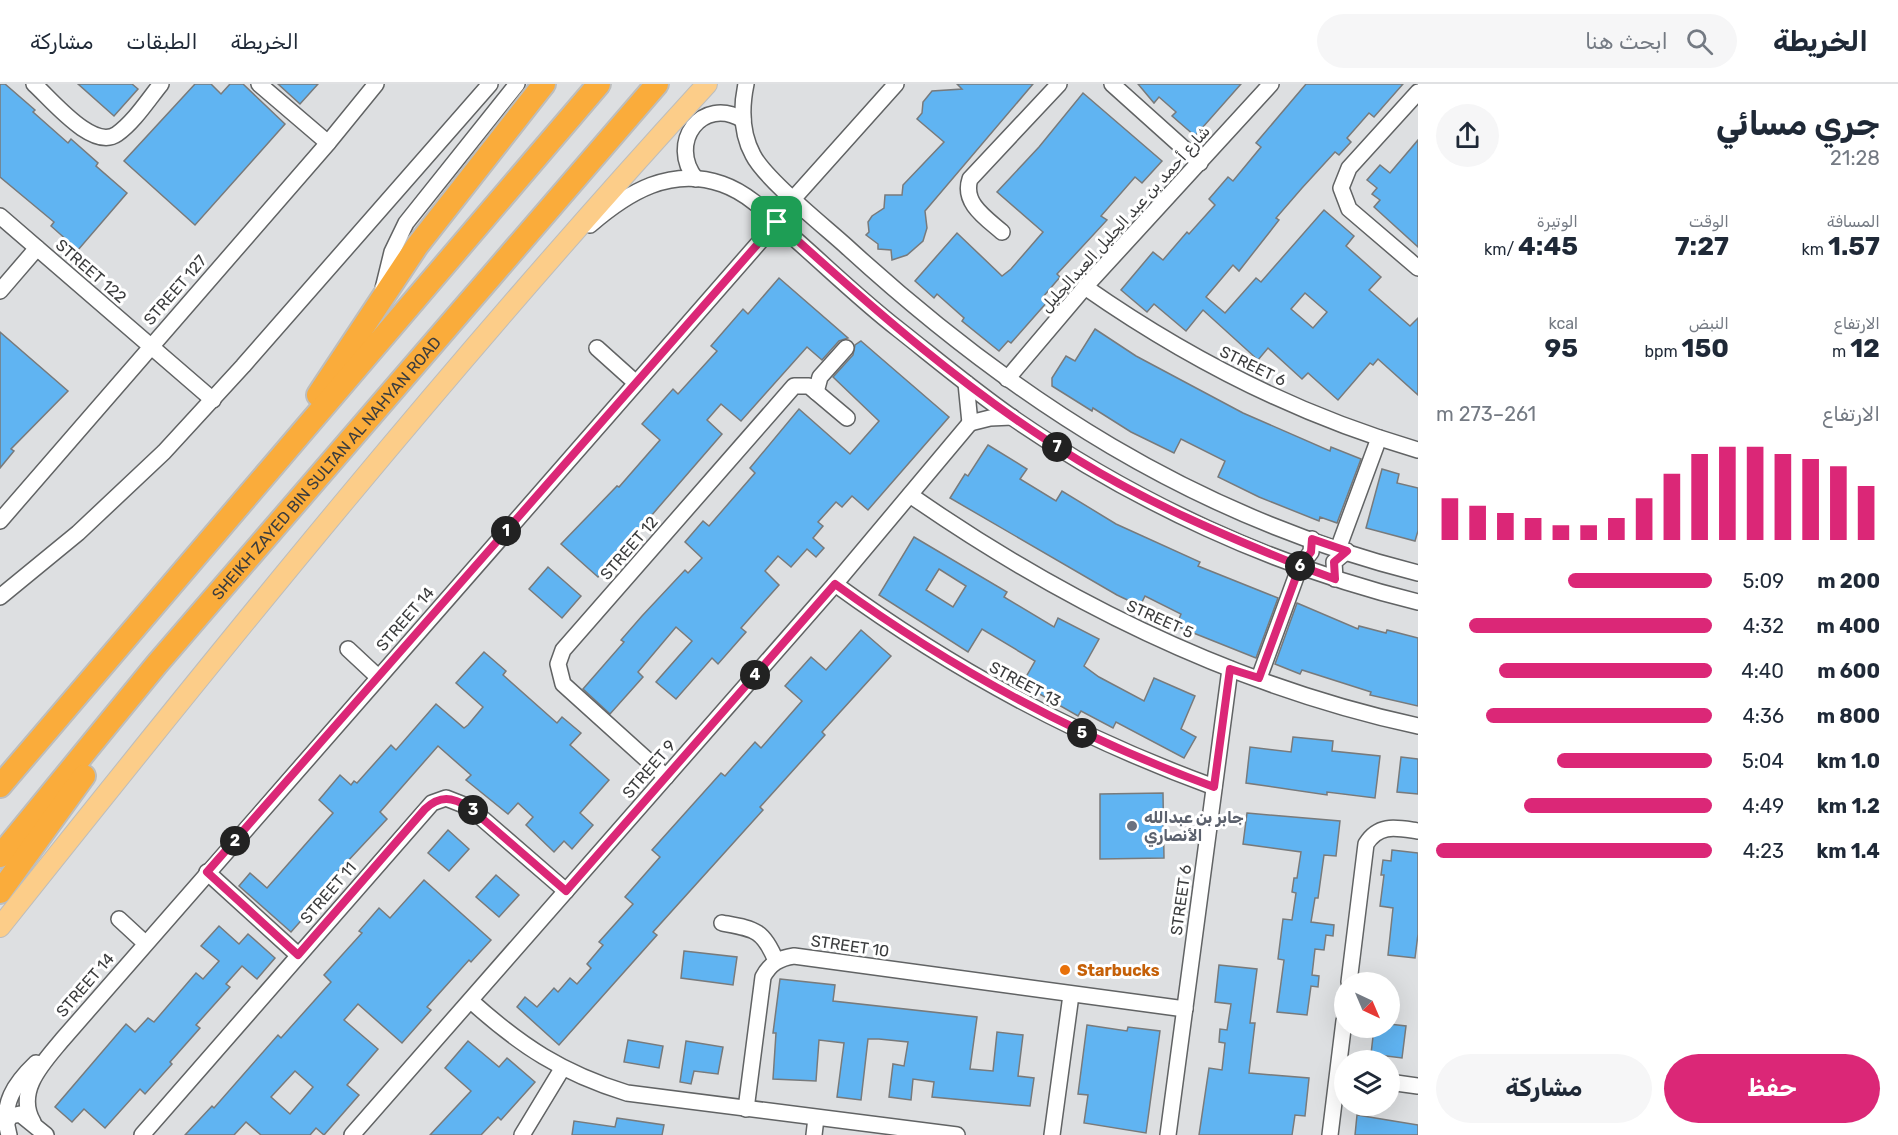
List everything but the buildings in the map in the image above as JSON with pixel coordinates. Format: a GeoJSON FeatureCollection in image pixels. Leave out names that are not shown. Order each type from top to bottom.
{"type":"FeatureCollection","features":[{"type":"Feature","properties":{"kind":"highway"},"geometry":{"type":"LineString","coordinates":[[282,455],[381,297],[454,196],[544,84]]}},
{"type":"Feature","properties":{"kind":"highway"},"geometry":{"type":"LineString","coordinates":[[0,786],[599,84]]}},
{"type":"Feature","properties":{"kind":"highway","name":"SHEIKH ZAYED BIN SULTAN AL NAHYAN ROAD"},"geometry":{"type":"LineString","coordinates":[[0,856],[157,664],[468,307],[657,84]]}},
{"type":"Feature","properties":{"kind":"highway"},"geometry":{"type":"LineString","coordinates":[[0,892],[90,768],[157,664]]}},
{"type":"Feature","properties":{"kind":"main road"},"geometry":{"type":"LineString","coordinates":[[0,927],[238,628],[411,421],[707,84]]}},
{"type":"Feature","properties":{"kind":"street"},"geometry":{"type":"LineString","coordinates":[[34,84],[89,134],[104,139],[119,132],[161,84]]}},
{"type":"Feature","properties":{"kind":"street"},"geometry":{"type":"LineString","coordinates":[[259,84],[328,143]]}},
{"type":"Feature","properties":{"kind":"street","name":"STREET 127"},"geometry":{"type":"LineString","coordinates":[[0,520],[328,143],[376,84]]}},
{"type":"Feature","properties":{"kind":"street"},"geometry":{"type":"LineString","coordinates":[[0,597],[122,492],[213,400],[490,84]]}},
{"type":"Feature","properties":{"kind":"street"},"geometry":{"type":"LineString","coordinates":[[381,297],[387,267],[406,223],[517,84]]}},
{"type":"Feature","properties":{"kind":"street"},"geometry":{"type":"LineString","coordinates":[[746,84],[743,120],[754,158],[896,292],[1007,380],[1092,437],[1170,479],[1250,516],[1342,550],[1418,573]]}},
{"type":"Feature","properties":{"kind":"street"},"geometry":{"type":"LineString","coordinates":[[794,198],[896,84]]}},
{"type":"Feature","properties":{"kind":"street"},"geometry":{"type":"LineString","coordinates":[[1002,232],[972,203],[968,191],[970,179],[1059,84]]}},
{"type":"Feature","properties":{"kind":"street"},"geometry":{"type":"LineString","coordinates":[[1112,84],[1200,163]]}},
{"type":"Feature","properties":{"kind":"street","name":"شارع أحمد بن عبد الجليل العبدالجليل"},"geometry":{"type":"LineString","coordinates":[[1007,380],[1085,287],[1271,84]]}},
{"type":"Feature","properties":{"kind":"street"},"geometry":{"type":"LineString","coordinates":[[1418,92],[1349,168],[1341,188],[1349,209],[1418,268]]}},
{"type":"Feature","properties":{"kind":"street"},"geometry":{"type":"LineString","coordinates":[[696,179],[687,164],[684,147],[695,124],[718,113],[735,115],[743,120]]}},
{"type":"Feature","properties":{"kind":"street"},"geometry":{"type":"LineString","coordinates":[[556,254],[611,207],[633,192],[657,182],[696,179],[718,183],[738,191],[777,222],[877,313],[1012,417],[1078,460],[1127,488],[1209,528],[1335,579],[1418,602]]}},
{"type":"Feature","properties":{"kind":"street","name":"STREET 122"},"geometry":{"type":"LineString","coordinates":[[0,216],[213,400]]}},
{"type":"Feature","properties":{"kind":"street","name":"STREET 14"},"geometry":{"type":"LineString","coordinates":[[33,1122],[27,1101],[31,1084],[40,1066],[207,872],[777,222]]}},
{"type":"Feature","properties":{"kind":"street"},"geometry":{"type":"LineString","coordinates":[[0,291],[37,249]]}},
{"type":"Feature","properties":{"kind":"street","name":"STREET 6"},"geometry":{"type":"LineString","coordinates":[[1085,287],[1143,328],[1194,358],[1293,406],[1418,450]]}},
{"type":"Feature","properties":{"kind":"street"},"geometry":{"type":"LineString","coordinates":[[597,348],[636,383]]}},
{"type":"Feature","properties":{"kind":"street"},"geometry":{"type":"LineString","coordinates":[[846,348],[820,377],[816,392],[847,418]]}},
{"type":"Feature","properties":{"kind":"street"},"geometry":{"type":"LineString","coordinates":[[966,383],[970,423],[990,418],[1012,417]]}},
{"type":"Feature","properties":{"kind":"street","name":"STREET 12"},"geometry":{"type":"LineString","coordinates":[[666,777],[570,692],[560,678],[560,657],[577,634],[795,386],[804,385],[816,392]]}},
{"type":"Feature","properties":{"kind":"street","name":"STREET 9"},"geometry":{"type":"LineString","coordinates":[[352,1135],[835,584],[970,423]]}},
{"type":"Feature","properties":{"kind":"street"},"geometry":{"type":"LineString","coordinates":[[1335,579],[1334,562],[1342,550],[1379,438]]}},
{"type":"Feature","properties":{"kind":"street","name":"STREET 5"},"geometry":{"type":"LineString","coordinates":[[910,495],[970,537],[1042,580],[1163,641],[1230,669],[1328,702],[1418,726]]}},
{"type":"Feature","properties":{"kind":"street"},"geometry":{"type":"LineString","coordinates":[[1259,678],[1300,566],[1311,552],[1312,539]]}},
{"type":"Feature","properties":{"kind":"street","name":"STREET 13"},"geometry":{"type":"LineString","coordinates":[[835,584],[926,647],[1015,700],[1122,751],[1214,787]]}},
{"type":"Feature","properties":{"kind":"street"},"geometry":{"type":"LineString","coordinates":[[348,649],[378,677]]}},
{"type":"Feature","properties":{"kind":"street","name":"STREET 6"},"geometry":{"type":"LineString","coordinates":[[1168,1135],[1230,669]]}},
{"type":"Feature","properties":{"kind":"street","name":"STREET 11"},"geometry":{"type":"LineString","coordinates":[[142,1135],[425,809],[439,799],[454,799],[469,807],[566,891]]}},
{"type":"Feature","properties":{"kind":"street"},"geometry":{"type":"LineString","coordinates":[[1350,972],[1366,844],[1373,834],[1384,828],[1418,831]]}},
{"type":"Feature","properties":{"kind":"street"},"geometry":{"type":"LineString","coordinates":[[207,872],[298,955]]}},
{"type":"Feature","properties":{"kind":"street"},"geometry":{"type":"LineString","coordinates":[[120,919],[146,943]]}},
{"type":"Feature","properties":{"kind":"street"},"geometry":{"type":"LineString","coordinates":[[722,923],[760,933],[766,939],[776,961],[767,970],[762,982],[746,1109]]}},
{"type":"Feature","properties":{"kind":"street","name":"STREET 10"},"geometry":{"type":"LineString","coordinates":[[776,961],[794,956],[1185,1009]]}},
{"type":"Feature","properties":{"kind":"street"},"geometry":{"type":"LineString","coordinates":[[1052,1135],[1071,995]]}},
{"type":"Feature","properties":{"kind":"street"},"geometry":{"type":"LineString","coordinates":[[471,1001],[510,1036],[562,1069],[627,1093],[957,1135]]}},
{"type":"Feature","properties":{"kind":"street","name":"STREET 14"},"geometry":{"type":"LineString","coordinates":[[7,1129],[4,1104],[10,1090],[62,1040]]}},
{"type":"Feature","properties":{"kind":"street"},"geometry":{"type":"LineString","coordinates":[[522,1135],[562,1069]]}},
{"type":"Feature","properties":{"kind":"street"},"geometry":{"type":"LineString","coordinates":[[1400,1084],[1418,1086]]}},
{"type":"Feature","properties":{"kind":"street"},"geometry":{"type":"LineString","coordinates":[[7,1129],[11,1116],[16,1113],[33,1122],[46,1135]]}},
{"type":"Feature","properties":{"kind":"street"},"geometry":{"type":"LineString","coordinates":[[1330,1135],[1334,1113]]}},
{"type":"Feature","properties":{"kind":"street"},"geometry":{"type":"LineString","coordinates":[[814,1135],[816,1118]]}},
{"type":"Feature","properties":{"kind":"place","name":"جابر بن عبدالله الأنصاري"},"geometry":{"type":"Point","coordinates":[1132,826]}},
{"type":"Feature","properties":{"kind":"place","name":"Starbucks"},"geometry":{"type":"Point","coordinates":[1065,970]}},
{"type":"Feature","properties":{"kind":"route"},"geometry":{"type":"LineString","coordinates":[[777,222],[207,872],[298,955],[425,809],[439,799],[454,799],[469,807],[566,891],[835,584],[926,647],[990,686],[1091,738],[1214,787],[1230,669],[1259,678],[1300,566],[1335,579],[1334,562],[1347,551],[1312,539],[1311,552],[1300,566],[1177,513],[1078,460],[1012,417],[877,313],[777,222]]}}]}
